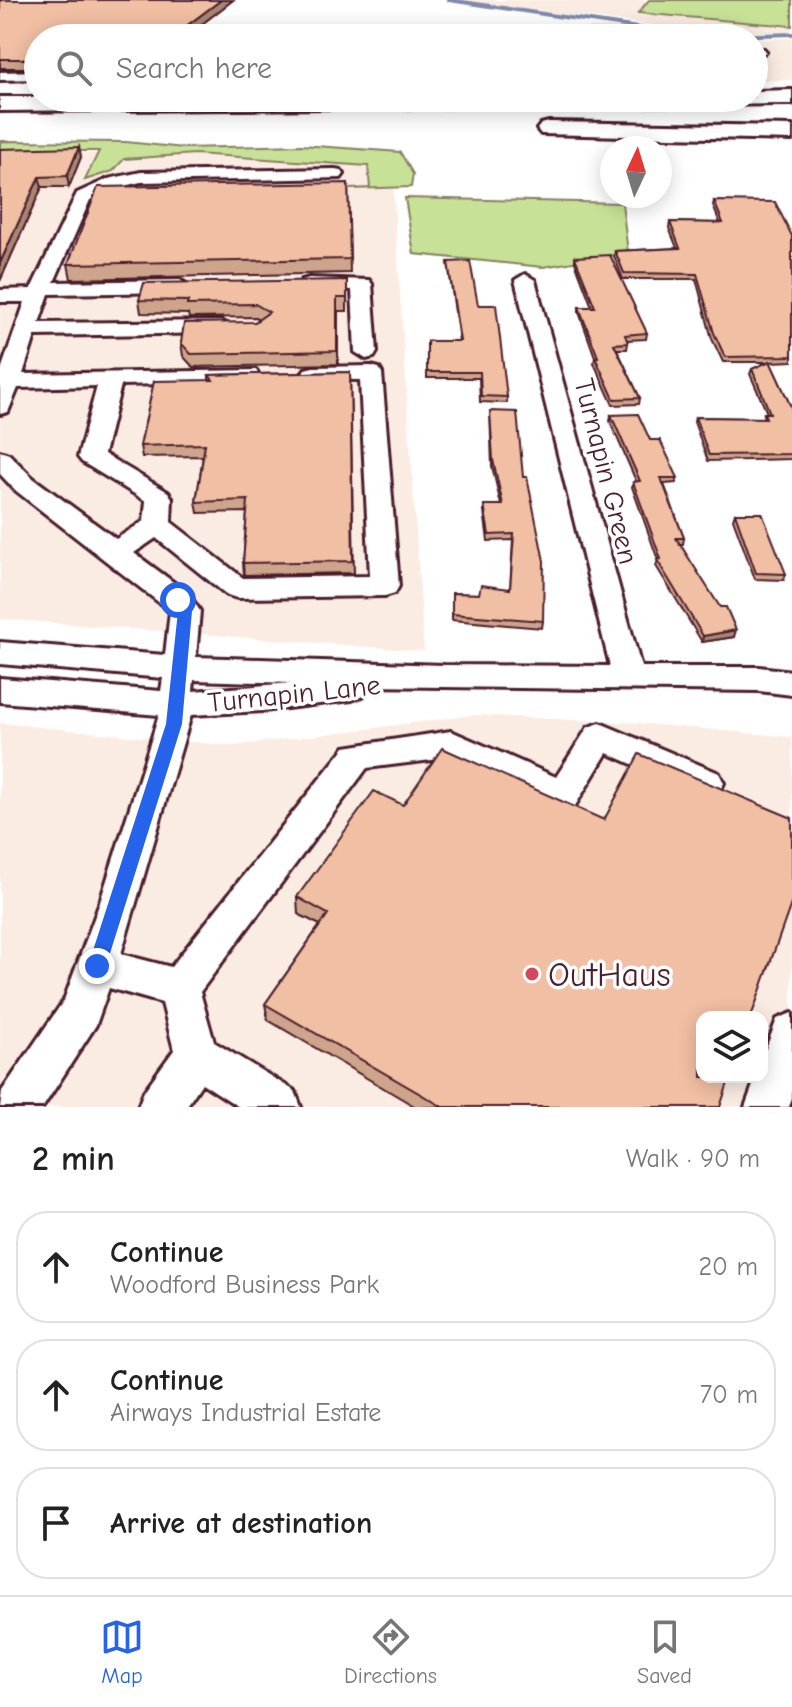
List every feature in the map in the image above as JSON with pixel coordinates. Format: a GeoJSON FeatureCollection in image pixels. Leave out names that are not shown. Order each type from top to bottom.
{"type":"FeatureCollection","features":[{"type":"Feature","properties":{"kind":"highway"},"geometry":{"type":"LineString","coordinates":[[768,97],[792,97]]}},
{"type":"Feature","properties":{"kind":"highway"},"geometry":{"type":"LineString","coordinates":[[0,106],[24,106]]}},
{"type":"Feature","properties":{"kind":"highway"},"geometry":{"type":"LineString","coordinates":[[0,106],[24,106]]}},
{"type":"Feature","properties":{"kind":"highway"},"geometry":{"type":"LineString","coordinates":[[768,108],[792,108]]}},
{"type":"Feature","properties":{"kind":"highway"},"geometry":{"type":"LineString","coordinates":[[0,125],[168,126]]}},
{"type":"Feature","properties":{"kind":"highway"},"geometry":{"type":"LineString","coordinates":[[792,126],[524,127],[792,133]]}},
{"type":"Feature","properties":{"kind":"street"},"geometry":{"type":"LineString","coordinates":[[0,76],[24,75]]}},
{"type":"Feature","properties":{"kind":"street"},"geometry":{"type":"LineString","coordinates":[[0,407],[39,292],[83,197],[114,183],[141,177],[335,174]]}},
{"type":"Feature","properties":{"kind":"street","name":"Turnapin Green"},"geometry":{"type":"LineString","coordinates":[[525,280],[628,677]]}},
{"type":"Feature","properties":{"kind":"street"},"geometry":{"type":"LineString","coordinates":[[286,285],[362,284],[366,352]]}},
{"type":"Feature","properties":{"kind":"street"},"geometry":{"type":"LineString","coordinates":[[0,296],[195,286]]}},
{"type":"Feature","properties":{"kind":"street"},"geometry":{"type":"LineString","coordinates":[[26,330],[241,326]]}},
{"type":"Feature","properties":{"kind":"street"},"geometry":{"type":"LineString","coordinates":[[9,381],[371,373],[385,586],[237,588],[157,525]]}},
{"type":"Feature","properties":{"kind":"street"},"geometry":{"type":"LineString","coordinates":[[111,378],[91,457],[159,498],[157,525]]}},
{"type":"Feature","properties":{"kind":"street"},"geometry":{"type":"LineString","coordinates":[[0,459],[24,484],[178,600],[185,611],[174,724],[97,966],[81,1011],[18,1107]]}},
{"type":"Feature","properties":{"kind":"street"},"geometry":{"type":"LineString","coordinates":[[113,554],[157,525]]}},
{"type":"Feature","properties":{"kind":"street","name":"Turnapin Lane"},"geometry":{"type":"LineString","coordinates":[[0,653],[263,699],[444,677],[759,679],[792,683]]}},
{"type":"Feature","properties":{"kind":"street","name":"Turnapin Lane"},"geometry":{"type":"LineString","coordinates":[[0,690],[178,686]]}},
{"type":"Feature","properties":{"kind":"street"},"geometry":{"type":"LineString","coordinates":[[179,988],[357,756],[451,744],[563,796],[600,736],[737,796]]}},
{"type":"Feature","properties":{"kind":"street"},"geometry":{"type":"LineString","coordinates":[[97,966],[179,988]]}},
{"type":"Feature","properties":{"kind":"street"},"geometry":{"type":"LineString","coordinates":[[179,988],[196,1055],[279,1107]]}},
{"type":"Feature","properties":{"kind":"street"},"geometry":{"type":"LineString","coordinates":[[767,1107],[792,1033]]}},
{"type":"Feature","properties":{"kind":"street"},"geometry":{"type":"LineString","coordinates":[[160,1107],[196,1055]]}},
{"type":"Feature","properties":{"kind":"shaded area"},"geometry":{"type":"Polygon","coordinates":[[[442,0],[649,0],[639,12],[792,26],[792,32],[768,32],[768,24],[644,24],[442,0]]]}},
{"type":"Feature","properties":{"kind":"shaded area"},"geometry":{"type":"Polygon","coordinates":[[[792,38],[792,80],[768,80],[768,39],[792,38]]]}},
{"type":"Feature","properties":{"kind":"shaded area"},"geometry":{"type":"Polygon","coordinates":[[[0,152],[391,157],[424,651],[0,619],[0,152]]]}},
{"type":"Feature","properties":{"kind":"shaded area"},"geometry":{"type":"Polygon","coordinates":[[[473,715],[637,723],[792,737],[792,1107],[0,1107],[0,723],[233,746],[473,715]]]}},
{"type":"Feature","properties":{"kind":"green space"},"geometry":{"type":"Polygon","coordinates":[[[649,0],[792,0],[792,26],[638,13],[649,0]]]}},
{"type":"Feature","properties":{"kind":"green space"},"geometry":{"type":"Polygon","coordinates":[[[0,141],[126,142],[184,148],[301,145],[400,152],[413,174],[411,187],[350,189],[370,188],[368,166],[195,154],[124,159],[113,171],[85,180],[99,151],[0,151],[0,141]]]}},
{"type":"Feature","properties":{"kind":"green space"},"geometry":{"type":"Polygon","coordinates":[[[405,198],[600,202],[600,208],[623,208],[628,253],[543,267],[414,254],[405,198]]]}},
{"type":"Feature","properties":{"kind":"building"},"geometry":{"type":"Polygon","coordinates":[[[0,0],[221,0],[189,24],[24,24],[24,59],[0,59],[0,0]]]}},
{"type":"Feature","properties":{"kind":"building"},"geometry":{"type":"Polygon","coordinates":[[[79,147],[67,176],[39,177],[0,263],[0,149],[79,147]]]}},
{"type":"Feature","properties":{"kind":"building"},"geometry":{"type":"Polygon","coordinates":[[[348,183],[350,259],[68,264],[98,187],[348,183]]]}},
{"type":"Feature","properties":{"kind":"building"},"geometry":{"type":"Polygon","coordinates":[[[714,201],[775,202],[792,236],[792,356],[725,357],[714,333],[697,274],[624,273],[615,251],[680,248],[670,222],[723,223],[714,201]]]}},
{"type":"Feature","properties":{"kind":"building"},"geometry":{"type":"Polygon","coordinates":[[[610,255],[647,333],[625,335],[628,343],[614,344],[640,398],[614,399],[595,357],[598,357],[579,307],[595,307],[575,257],[610,255]]]}},
{"type":"Feature","properties":{"kind":"building"},"geometry":{"type":"Polygon","coordinates":[[[470,261],[478,305],[496,305],[507,397],[481,396],[480,372],[427,372],[427,341],[460,341],[448,262],[470,261]]]}},
{"type":"Feature","properties":{"kind":"building"},"geometry":{"type":"Polygon","coordinates":[[[347,280],[347,298],[337,298],[337,351],[191,354],[181,343],[184,323],[255,322],[269,312],[255,304],[187,305],[188,301],[139,300],[144,283],[347,280]]]}},
{"type":"Feature","properties":{"kind":"building"},"geometry":{"type":"Polygon","coordinates":[[[770,361],[792,409],[792,454],[709,455],[695,417],[766,418],[764,413],[770,413],[752,369],[770,361]]]}},
{"type":"Feature","properties":{"kind":"building"},"geometry":{"type":"Polygon","coordinates":[[[350,372],[353,561],[243,563],[248,500],[196,502],[205,444],[140,446],[154,381],[213,380],[209,375],[350,372]]]}},
{"type":"Feature","properties":{"kind":"building"},"geometry":{"type":"Polygon","coordinates":[[[490,411],[517,412],[523,477],[527,477],[544,561],[543,621],[452,614],[452,593],[479,594],[481,585],[510,589],[514,534],[489,535],[484,505],[503,505],[493,460],[490,411]]]}},
{"type":"Feature","properties":{"kind":"building"},"geometry":{"type":"Polygon","coordinates":[[[638,414],[650,440],[660,440],[678,478],[661,478],[684,538],[676,538],[720,607],[726,607],[736,630],[703,636],[657,560],[661,559],[633,482],[640,481],[611,415],[638,414]]]}},
{"type":"Feature","properties":{"kind":"building"},"geometry":{"type":"Polygon","coordinates":[[[735,513],[762,513],[786,574],[756,573],[735,513]]]}},
{"type":"Feature","properties":{"kind":"building","name":"OutHaus"},"geometry":{"type":"Polygon","coordinates":[[[442,748],[604,820],[639,754],[792,818],[792,901],[753,1011],[696,1011],[696,1083],[728,1083],[720,1107],[443,1107],[265,1004],[328,914],[297,897],[374,791],[403,805],[442,748]]]}},
{"type":"Feature","properties":{"kind":"waterway"},"geometry":{"type":"LineString","coordinates":[[449,0],[611,24]]}},
{"type":"Feature","properties":{"kind":"waterway"},"geometry":{"type":"LineString","coordinates":[[768,35],[792,34]]}},
{"type":"Feature","properties":{"kind":"place","name":"OutHaus"},"geometry":{"type":"Point","coordinates":[532,974]}},
{"type":"Feature","properties":{"kind":"route"},"geometry":{"type":"LineString","coordinates":[[97,966],[174,724],[185,611],[178,600]]}}]}
